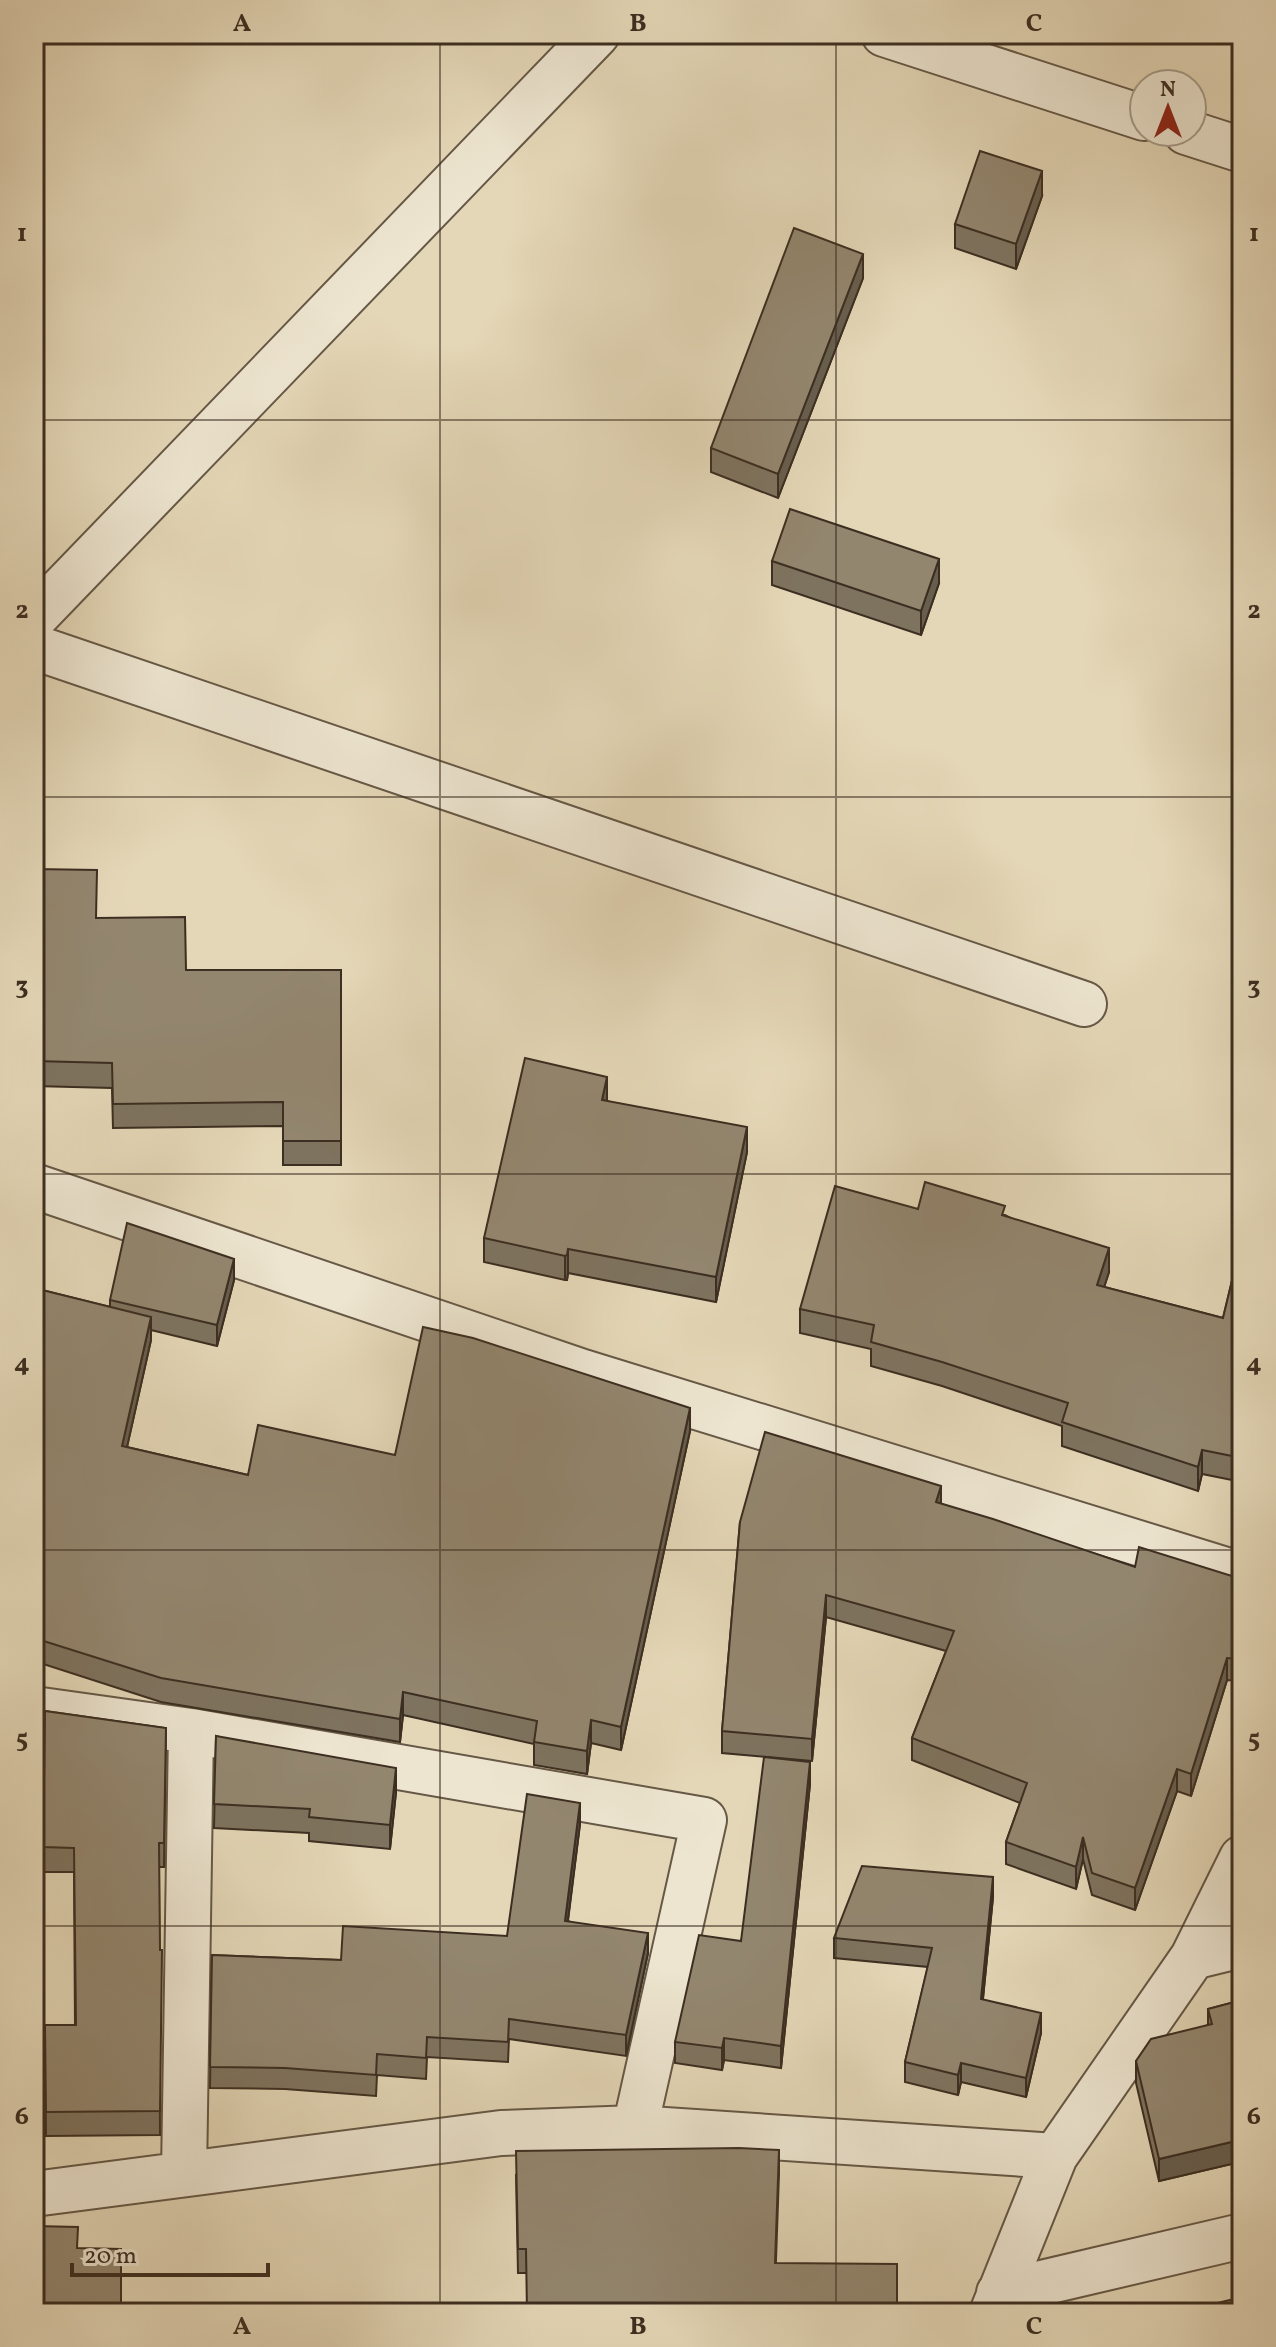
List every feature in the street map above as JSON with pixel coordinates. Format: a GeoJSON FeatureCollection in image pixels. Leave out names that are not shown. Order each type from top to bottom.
{"type":"FeatureCollection","features":[{"type":"Feature","properties":{"kind":"street"},"geometry":{"type":"LineString","coordinates":[[34,618],[597,34]]}},
{"type":"Feature","properties":{"kind":"street"},"geometry":{"type":"LineString","coordinates":[[884,34],[1128,113]]}},
{"type":"Feature","properties":{"kind":"street"},"geometry":{"type":"LineString","coordinates":[[1208,139],[1242,150]]}},
{"type":"Feature","properties":{"kind":"street"},"geometry":{"type":"LineString","coordinates":[[34,647],[1084,1004]]}},
{"type":"Feature","properties":{"kind":"street"},"geometry":{"type":"LineString","coordinates":[[34,1186],[583,1372],[1242,1575]]}},
{"type":"Feature","properties":{"kind":"street"},"geometry":{"type":"LineString","coordinates":[[34,1709],[191,1731],[704,1820],[635,2128]]}},
{"type":"Feature","properties":{"kind":"street"},"geometry":{"type":"LineString","coordinates":[[184,2174],[191,1731]]}},
{"type":"Feature","properties":{"kind":"street"},"geometry":{"type":"LineString","coordinates":[[996,2303],[1055,2156],[1193,1957],[1242,1858]]}},
{"type":"Feature","properties":{"kind":"street"},"geometry":{"type":"LineString","coordinates":[[1193,1957],[1242,1945]]}},
{"type":"Feature","properties":{"kind":"street"},"geometry":{"type":"LineString","coordinates":[[34,2194],[501,2133],[635,2128],[1055,2156]]}},
{"type":"Feature","properties":{"kind":"street"},"geometry":{"type":"LineString","coordinates":[[996,2303],[1242,2236]]}},
{"type":"Feature","properties":{"kind":"building"},"geometry":{"type":"Polygon","coordinates":[[[980,151],[1042,171],[1016,244],[955,224],[980,151]]]}},
{"type":"Feature","properties":{"kind":"building"},"geometry":{"type":"Polygon","coordinates":[[[794,228],[863,254],[778,474],[711,448],[794,228]]]}},
{"type":"Feature","properties":{"kind":"building"},"geometry":{"type":"Polygon","coordinates":[[[790,509],[939,559],[921,611],[772,561],[790,509]]]}},
{"type":"Feature","properties":{"kind":"building"},"geometry":{"type":"Polygon","coordinates":[[[34,869],[97,870],[96,918],[185,917],[186,970],[341,970],[341,1141],[283,1141],[283,1102],[113,1104],[112,1063],[34,1061],[34,869]]]}},
{"type":"Feature","properties":{"kind":"building"},"geometry":{"type":"Polygon","coordinates":[[[525,1058],[607,1077],[602,1100],[747,1127],[716,1277],[568,1249],[565,1256],[484,1238],[525,1058]]]}},
{"type":"Feature","properties":{"kind":"building"},"geometry":{"type":"Polygon","coordinates":[[[925,1182],[1005,1206],[1002,1215],[1109,1248],[1097,1285],[1223,1318],[1242,1239],[1242,1458],[1202,1450],[1198,1467],[1062,1422],[1068,1403],[871,1342],[874,1325],[800,1309],[835,1186],[918,1209],[925,1182]]]}},
{"type":"Feature","properties":{"kind":"building"},"geometry":{"type":"Polygon","coordinates":[[[127,1223],[234,1259],[217,1325],[110,1300],[127,1223]]]}},
{"type":"Feature","properties":{"kind":"building"},"geometry":{"type":"Polygon","coordinates":[[[34,1288],[151,1317],[122,1446],[248,1475],[258,1425],[395,1455],[423,1327],[473,1338],[690,1408],[621,1727],[591,1720],[587,1751],[534,1742],[537,1721],[403,1692],[400,1719],[161,1678],[34,1638],[34,1288]]]}},
{"type":"Feature","properties":{"kind":"building"},"geometry":{"type":"Polygon","coordinates":[[[765,1432],[941,1486],[936,1502],[1135,1567],[1139,1547],[1242,1577],[1242,1631],[1238,1659],[1227,1658],[1191,1774],[1177,1769],[1135,1888],[1092,1873],[1083,1837],[1076,1867],[1006,1842],[1027,1783],[912,1738],[954,1631],[826,1595],[812,1739],[722,1731],[740,1522],[765,1432]]]}},
{"type":"Feature","properties":{"kind":"building"},"geometry":{"type":"Polygon","coordinates":[[[45,1711],[166,1728],[164,1843],[159,1843],[162,1950],[160,2111],[46,2112],[45,2025],[76,2025],[74,1848],[43,1847],[45,1711]]]}},
{"type":"Feature","properties":{"kind":"building"},"geometry":{"type":"Polygon","coordinates":[[[216,1736],[396,1768],[390,1825],[309,1817],[310,1809],[214,1804],[216,1736]]]}},
{"type":"Feature","properties":{"kind":"building"},"geometry":{"type":"Polygon","coordinates":[[[764,1757],[810,1762],[781,2046],[724,2038],[722,2048],[675,2042],[699,1935],[741,1941],[764,1757]]]}},
{"type":"Feature","properties":{"kind":"building"},"geometry":{"type":"Polygon","coordinates":[[[527,1794],[580,1803],[565,1921],[648,1933],[626,2035],[509,2019],[508,2042],[427,2037],[426,2058],[377,2054],[376,2075],[285,2068],[210,2067],[212,1955],[341,1960],[343,1926],[507,1936],[527,1794]]]}},
{"type":"Feature","properties":{"kind":"building"},"geometry":{"type":"Polygon","coordinates":[[[862,1866],[993,1877],[981,1999],[1041,2013],[1026,2078],[961,2063],[958,2075],[905,2062],[932,1948],[834,1938],[862,1866]]]}},
{"type":"Feature","properties":{"kind":"building"},"geometry":{"type":"Polygon","coordinates":[[[1242,2000],[1242,2146],[1240,2140],[1159,2159],[1136,2061],[1151,2039],[1212,2024],[1208,2009],[1242,2000]]]}},
{"type":"Feature","properties":{"kind":"building"},"geometry":{"type":"Polygon","coordinates":[[[779,2150],[775,2263],[897,2264],[897,2313],[527,2313],[526,2249],[518,2249],[516,2151],[779,2150]]]}},
{"type":"Feature","properties":{"kind":"building"},"geometry":{"type":"Polygon","coordinates":[[[34,2226],[78,2227],[77,2248],[121,2249],[121,2313],[34,2313],[34,2226]]]}},
{"type":"Feature","properties":{"kind":"building"},"geometry":{"type":"Polygon","coordinates":[[[1242,2297],[1242,2313],[1176,2313],[1242,2297]]]}}]}
